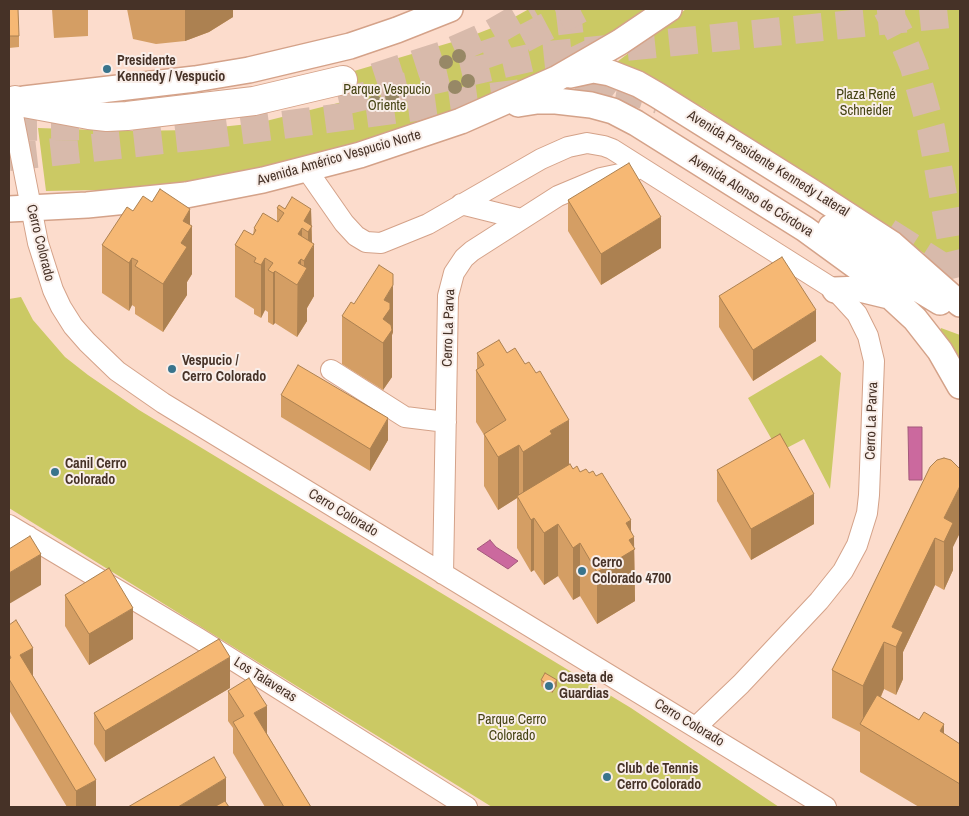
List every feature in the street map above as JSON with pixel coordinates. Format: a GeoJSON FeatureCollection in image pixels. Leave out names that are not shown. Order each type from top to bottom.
{"type":"FeatureCollection","features":[{"type":"Feature","properties":{"kind":"highway"},"geometry":{"type":"LineString","coordinates":[[11,100],[89,115],[107,117],[127,116],[254,101],[343,80]]}},
{"type":"Feature","properties":{"kind":"main road"},"geometry":{"type":"LineString","coordinates":[[11,100],[195,79],[249,70],[350,46],[450,9]]}},
{"type":"Feature","properties":{"kind":"main road","name":"Avenida Américo Vespucio Norte"},"geometry":{"type":"LineString","coordinates":[[20,208],[87,205],[186,194],[307,170],[395,145],[491,108],[556,80],[620,42],[669,9]]}},
{"type":"Feature","properties":{"kind":"main road","name":"Avenida Presidente Kennedy Lateral"},"geometry":{"type":"LineString","coordinates":[[556,80],[575,73],[592,70],[610,73],[638,84],[892,244],[960,304]]}},
{"type":"Feature","properties":{"kind":"main road","name":"Avenida Alonso de Córdova"},"geometry":{"type":"LineString","coordinates":[[491,108],[537,101],[556,101],[591,105],[613,111],[636,123],[817,237],[857,267],[893,297],[915,319],[940,351],[960,386]]}},
{"type":"Feature","properties":{"kind":"main road"},"geometry":{"type":"LineString","coordinates":[[636,106],[825,223],[902,279],[960,314]]}},
{"type":"Feature","properties":{"kind":"main road"},"geometry":{"type":"LineString","coordinates":[[892,244],[960,292]]}},
{"type":"Feature","properties":{"kind":"main road"},"geometry":{"type":"LineString","coordinates":[[864,250],[892,285],[915,319]]}},
{"type":"Feature","properties":{"kind":"main road"},"geometry":{"type":"LineString","coordinates":[[835,290],[860,289],[893,297]]}},
{"type":"Feature","properties":{"kind":"street","name":"Cerro Colorado"},"geometry":{"type":"LineString","coordinates":[[11,100],[20,208],[61,308],[87,342],[110,365],[163,403],[826,807]]}},
{"type":"Feature","properties":{"kind":"street","name":"Cerro La Parva"},"geometry":{"type":"LineString","coordinates":[[307,170],[344,223],[356,236],[366,242],[381,243],[428,224],[541,159],[577,144],[604,146],[612,149],[835,290],[858,314],[868,336],[874,361],[869,495],[862,531],[851,559],[819,601],[696,727]]}},
{"type":"Feature","properties":{"kind":"street","name":"Cerro La Parva"},"geometry":{"type":"LineString","coordinates":[[443,574],[448,296],[451,281],[458,266],[472,251],[558,196],[579,186],[623,172],[643,170]]}},
{"type":"Feature","properties":{"kind":"street"},"geometry":{"type":"LineString","coordinates":[[462,204],[521,219]]}},
{"type":"Feature","properties":{"kind":"street"},"geometry":{"type":"LineString","coordinates":[[331,370],[405,417],[446,422]]}},
{"type":"Feature","properties":{"kind":"street","name":"Los Talaveras"},"geometry":{"type":"LineString","coordinates":[[9,525],[198,638],[467,807]]}},
{"type":"Feature","properties":{"kind":"street"},"geometry":{"type":"LineString","coordinates":[[9,547],[28,536]]}},
{"type":"Feature","properties":{"kind":"green space","name":"Parque Vespucio Oriente"},"geometry":{"type":"Polygon","coordinates":[[[529,9],[661,9],[528,88],[295,165],[155,189],[46,191],[38,128],[128,131],[192,130],[258,123],[350,100],[344,74],[466,38],[502,24],[529,9]]]}},
{"type":"Feature","properties":{"kind":"green space","name":"Plaza René Schneider"},"geometry":{"type":"Polygon","coordinates":[[[686,9],[960,9],[960,277],[704,108],[613,65],[686,9]]]}},
{"type":"Feature","properties":{"kind":"green space","name":"Parque Cerro Colorado"},"geometry":{"type":"Polygon","coordinates":[[[21,297],[33,320],[65,357],[139,410],[631,708],[779,807],[492,807],[9,508],[9,299],[21,297]]]}},
{"type":"Feature","properties":{"kind":"green space"},"geometry":{"type":"Polygon","coordinates":[[[941,328],[960,335],[960,364],[939,333],[941,328]]]}},
{"type":"Feature","properties":{"kind":"green space"},"geometry":{"type":"Polygon","coordinates":[[[821,355],[841,373],[830,489],[804,439],[779,452],[748,398],[821,355]]]}},
{"type":"Feature","properties":{"kind":"shaded area"},"geometry":{"type":"Polygon","coordinates":[[[908,427],[922,427],[922,480],[909,480],[908,427]]]}},
{"type":"Feature","properties":{"kind":"shaded area"},"geometry":{"type":"Polygon","coordinates":[[[490,540],[496,547],[518,561],[508,569],[477,549],[490,540]]]}},
{"type":"Feature","properties":{"kind":"building"},"geometry":{"type":"Polygon","coordinates":[[[9,9],[18,9],[19,36],[9,36],[9,9]]]}},
{"type":"Feature","properties":{"kind":"building"},"geometry":{"type":"Polygon","coordinates":[[[629,163],[661,217],[601,254],[568,200],[629,163]]]}},
{"type":"Feature","properties":{"kind":"building"},"geometry":{"type":"Polygon","coordinates":[[[160,189],[190,209],[183,221],[192,226],[181,243],[187,247],[163,284],[135,266],[138,261],[132,258],[129,263],[102,245],[127,207],[133,211],[143,196],[152,202],[160,189]]]}},
{"type":"Feature","properties":{"kind":"building"},"geometry":{"type":"Polygon","coordinates":[[[292,197],[311,209],[304,221],[312,226],[308,232],[302,228],[298,234],[314,244],[304,261],[301,259],[298,263],[307,268],[297,285],[275,271],[273,273],[268,270],[273,263],[265,258],[261,265],[254,262],[256,258],[235,245],[244,230],[253,235],[256,230],[254,228],[263,213],[278,222],[284,213],[277,208],[279,205],[285,209],[292,197]]]}},
{"type":"Feature","properties":{"kind":"building"},"geometry":{"type":"Polygon","coordinates":[[[782,257],[816,310],[753,350],[719,296],[782,257]]]}},
{"type":"Feature","properties":{"kind":"building"},"geometry":{"type":"Polygon","coordinates":[[[379,265],[393,274],[393,285],[384,300],[390,303],[390,309],[383,319],[391,325],[392,330],[383,343],[342,316],[351,302],[354,304],[379,265]]]}},
{"type":"Feature","properties":{"kind":"building"},"geometry":{"type":"Polygon","coordinates":[[[499,340],[507,353],[515,348],[525,364],[529,362],[536,373],[540,371],[569,420],[550,431],[552,434],[523,452],[519,445],[498,457],[484,434],[506,420],[476,370],[484,365],[477,353],[499,340]]]}},
{"type":"Feature","properties":{"kind":"building"},"geometry":{"type":"Polygon","coordinates":[[[298,365],[388,418],[370,449],[281,395],[298,365]]]}},
{"type":"Feature","properties":{"kind":"building"},"geometry":{"type":"Polygon","coordinates":[[[780,434],[814,494],[751,529],[717,470],[780,434]]]}},
{"type":"Feature","properties":{"kind":"building"},"geometry":{"type":"Polygon","coordinates":[[[944,458],[951,460],[960,469],[960,486],[944,518],[953,523],[944,542],[935,538],[892,627],[903,632],[896,647],[884,642],[863,686],[832,670],[930,467],[937,460],[944,458]]]}},
{"type":"Feature","properties":{"kind":"building"},"geometry":{"type":"Polygon","coordinates":[[[570,464],[573,469],[577,466],[580,472],[586,469],[589,473],[593,471],[596,476],[602,473],[631,520],[626,523],[634,537],[629,540],[635,549],[597,572],[580,543],[573,548],[558,524],[544,533],[534,518],[531,520],[517,496],[570,464]]]}},
{"type":"Feature","properties":{"kind":"building"},"geometry":{"type":"Polygon","coordinates":[[[30,536],[41,554],[9,573],[9,549],[30,536]]]}},
{"type":"Feature","properties":{"kind":"building"},"geometry":{"type":"Polygon","coordinates":[[[109,568],[133,608],[89,634],[65,595],[109,568]]]}},
{"type":"Feature","properties":{"kind":"building"},"geometry":{"type":"Polygon","coordinates":[[[16,620],[33,648],[20,655],[96,780],[76,791],[9,679],[9,659],[11,658],[9,654],[9,625],[16,620]]]}},
{"type":"Feature","properties":{"kind":"building"},"geometry":{"type":"Polygon","coordinates":[[[219,639],[230,657],[105,731],[94,713],[219,639]]]}},
{"type":"Feature","properties":{"kind":"building"},"geometry":{"type":"Polygon","coordinates":[[[545,673],[557,680],[552,687],[541,680],[545,673]]]}},
{"type":"Feature","properties":{"kind":"building"},"geometry":{"type":"Polygon","coordinates":[[[249,678],[267,706],[254,713],[311,807],[284,807],[233,722],[244,716],[228,691],[249,678]]]}},
{"type":"Feature","properties":{"kind":"building"},"geometry":{"type":"Polygon","coordinates":[[[877,695],[919,720],[924,712],[944,724],[940,731],[960,744],[960,784],[860,724],[877,695]]]}},
{"type":"Feature","properties":{"kind":"building"},"geometry":{"type":"Polygon","coordinates":[[[214,757],[226,778],[178,807],[128,807],[214,757]]]}},
{"type":"Feature","properties":{"kind":"building"},"geometry":{"type":"Polygon","coordinates":[[[225,801],[229,807],[214,807],[225,801]]]}},
{"type":"Feature","properties":{"kind":"tunnel"},"geometry":{"type":"LineString","coordinates":[[375,77],[443,55],[492,33],[534,9]]}},
{"type":"Feature","properties":{"kind":"tunnel"},"geometry":{"type":"LineString","coordinates":[[568,9],[571,34],[582,57],[602,81],[636,106]]}},
{"type":"Feature","properties":{"kind":"tunnel"},"geometry":{"type":"LineString","coordinates":[[484,55],[510,46],[580,9]]}},
{"type":"Feature","properties":{"kind":"tunnel"},"geometry":{"type":"LineString","coordinates":[[887,9],[914,67],[931,128],[952,245],[960,277]]}},
{"type":"Feature","properties":{"kind":"tunnel"},"geometry":{"type":"LineString","coordinates":[[339,102],[538,56],[960,13]]}},
{"type":"Feature","properties":{"kind":"tunnel"},"geometry":{"type":"LineString","coordinates":[[200,136],[566,87],[604,88],[640,94],[659,100]]}},
{"type":"Feature","properties":{"kind":"tunnel"},"geometry":{"type":"LineString","coordinates":[[9,127],[111,126]]}},
{"type":"Feature","properties":{"kind":"tunnel"},"geometry":{"type":"LineString","coordinates":[[9,157],[200,136],[218,132]]}},
{"type":"Feature","properties":{"kind":"tunnel"},"geometry":{"type":"LineString","coordinates":[[888,232],[940,265],[960,274]]}},
{"type":"Feature","properties":{"kind":"place","name":"Presidente Kennedy / Vespucio"},"geometry":{"type":"Point","coordinates":[107,69]}},
{"type":"Feature","properties":{"kind":"place","name":"Vespucio / Cerro Colorado"},"geometry":{"type":"Point","coordinates":[172,369]}},
{"type":"Feature","properties":{"kind":"place","name":"Canil Cerro Colorado"},"geometry":{"type":"Point","coordinates":[55,472]}},
{"type":"Feature","properties":{"kind":"place","name":"Cerro Colorado 4700"},"geometry":{"type":"Point","coordinates":[582,571]}},
{"type":"Feature","properties":{"kind":"place","name":"Caseta de Guardias"},"geometry":{"type":"Point","coordinates":[549,686]}},
{"type":"Feature","properties":{"kind":"place","name":"Club de Tennis Cerro Colorado"},"geometry":{"type":"Point","coordinates":[607,777]}}]}
